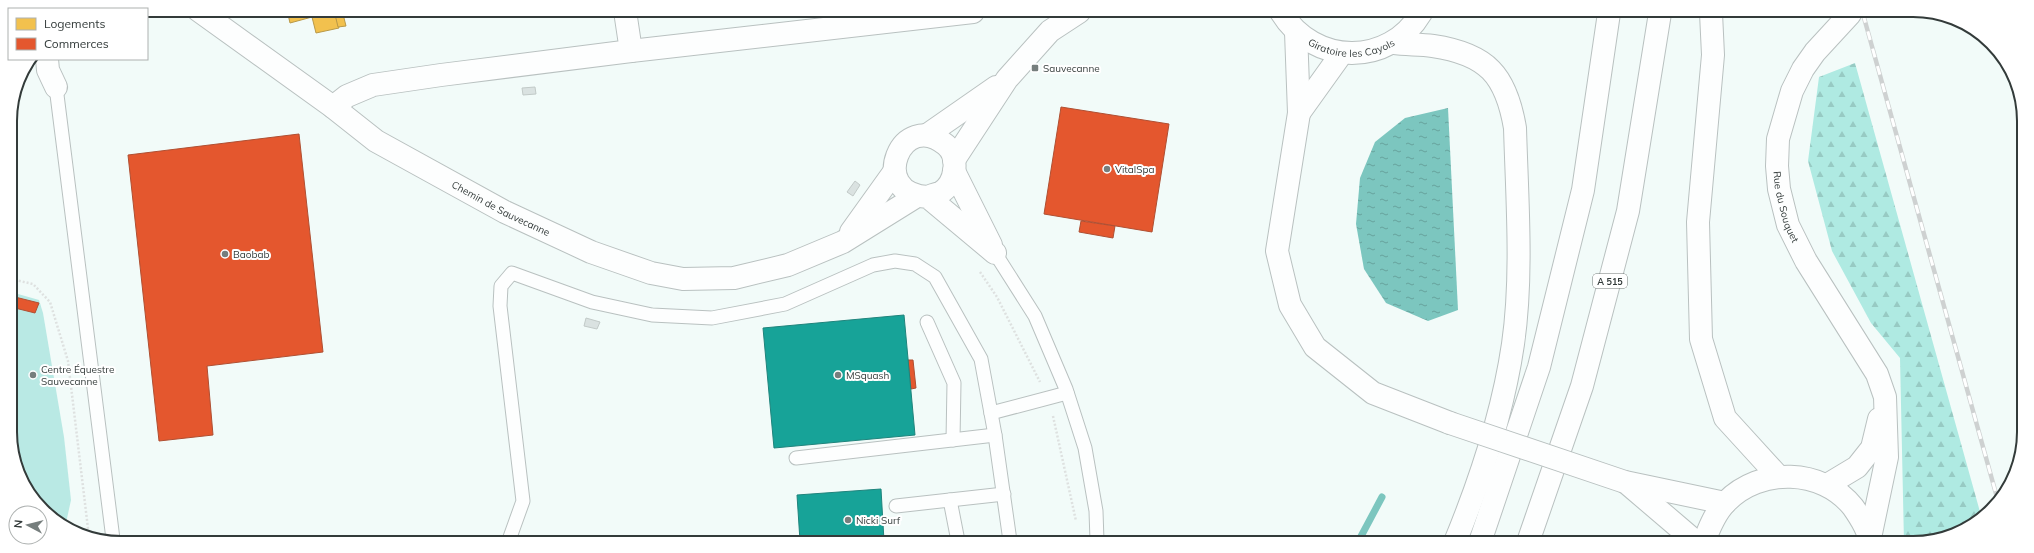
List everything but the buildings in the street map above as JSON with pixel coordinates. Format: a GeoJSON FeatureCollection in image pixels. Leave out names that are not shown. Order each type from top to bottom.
{"type":"FeatureCollection","features":[{"type":"Feature","properties":{"kind":"main road","name":"Chemin de Sauvecanne"},"geometry":{"type":"LineString","coordinates":[[208,17],[333,107],[376,140],[505,212],[590,252],[651,273],[683,279],[734,278],[788,265],[843,242],[922,196]]}},
{"type":"Feature","properties":{"kind":"main road"},"geometry":{"type":"LineString","coordinates":[[626,17],[631,51]]}},
{"type":"Feature","properties":{"kind":"main road"},"geometry":{"type":"LineString","coordinates":[[333,107],[347,96],[373,85],[898,17]]}},
{"type":"Feature","properties":{"kind":"main road"},"geometry":{"type":"LineString","coordinates":[[922,196],[941,192],[950,184],[954,165],[1007,79],[1050,31],[1071,17]]}},
{"type":"Feature","properties":{"kind":"main road","name":"Giratoire les Cayols"},"geometry":{"type":"LineString","coordinates":[[1285,17],[1296,32],[1318,46],[1342,53],[1369,52],[1393,43],[1414,26],[1419,17]]}},
{"type":"Feature","properties":{"kind":"main road"},"geometry":{"type":"LineString","coordinates":[[1482,536],[1539,367],[1583,190],[1607,17]]}},
{"type":"Feature","properties":{"kind":"main road","name":"A 515"},"geometry":{"type":"LineString","coordinates":[[1530,536],[1582,386],[1628,211],[1659,17]]}},
{"type":"Feature","properties":{"kind":"main road"},"geometry":{"type":"LineString","coordinates":[[1711,17],[1713,55],[1698,222],[1701,339],[1725,418],[1778,476]]}},
{"type":"Feature","properties":{"kind":"main road","name":"Rue du Souquet"},"geometry":{"type":"LineString","coordinates":[[1847,17],[1815,52],[1803,69],[1792,91],[1778,139],[1777,166],[1779,189],[1788,225],[1806,261],[1877,374],[1885,397],[1887,457],[1871,536]]}},
{"type":"Feature","properties":{"kind":"main road"},"geometry":{"type":"LineString","coordinates":[[1296,32],[1298,114],[1277,251],[1290,305],[1315,347],[1373,393],[1450,423],[1625,482],[1725,503]]}},
{"type":"Feature","properties":{"kind":"main road"},"geometry":{"type":"LineString","coordinates":[[1393,43],[1450,50],[1468,54],[1496,75],[1505,88],[1511,107],[1515,128],[1518,264],[1514,343],[1505,392],[1472,502],[1458,536]]}},
{"type":"Feature","properties":{"kind":"main road"},"geometry":{"type":"LineString","coordinates":[[1298,114],[1342,53]]}},
{"type":"Feature","properties":{"kind":"main road"},"geometry":{"type":"LineString","coordinates":[[47,60],[48,70],[56,87]]}},
{"type":"Feature","properties":{"kind":"main road"},"geometry":{"type":"LineString","coordinates":[[56,87],[58,60]]}},
{"type":"Feature","properties":{"kind":"main road"},"geometry":{"type":"LineString","coordinates":[[928,136],[1007,79]]}},
{"type":"Feature","properties":{"kind":"main road"},"geometry":{"type":"LineString","coordinates":[[928,136],[939,140],[949,148],[954,165],[988,248],[922,196],[902,188],[894,172],[895,158],[901,145],[913,137],[928,136]]}},
{"type":"Feature","properties":{"kind":"main road"},"geometry":{"type":"LineString","coordinates":[[843,242],[894,172]]}},
{"type":"Feature","properties":{"kind":"main road"},"geometry":{"type":"LineString","coordinates":[[1827,485],[1858,467],[1872,448],[1885,397]]}},
{"type":"Feature","properties":{"kind":"main road"},"geometry":{"type":"LineString","coordinates":[[1706,536],[1710,524],[1725,503],[1740,490],[1758,481],[1778,476],[1803,477],[1827,485],[1846,499],[1860,517],[1868,536]]}},
{"type":"Feature","properties":{"kind":"main road"},"geometry":{"type":"LineString","coordinates":[[1625,482],[1689,536]]}},
{"type":"Feature","properties":{"kind":"lane"},"geometry":{"type":"LineString","coordinates":[[56,87],[113,536]]}},
{"type":"Feature","properties":{"kind":"lane"},"geometry":{"type":"LineString","coordinates":[[988,248],[1034,316],[1067,393],[1085,448],[1096,511],[1097,536]]}},
{"type":"Feature","properties":{"kind":"lane"},"geometry":{"type":"LineString","coordinates":[[510,536],[523,501],[500,306],[501,286],[512,272],[592,302],[652,315],[712,318],[785,304],[873,265],[895,261],[915,264],[935,277],[981,359],[995,435],[1009,536]]}},
{"type":"Feature","properties":{"kind":"lane"},"geometry":{"type":"LineString","coordinates":[[927,322],[954,383],[953,440]]}},
{"type":"Feature","properties":{"kind":"lane"},"geometry":{"type":"LineString","coordinates":[[991,413],[1067,393]]}},
{"type":"Feature","properties":{"kind":"lane"},"geometry":{"type":"LineString","coordinates":[[796,458],[995,435]]}},
{"type":"Feature","properties":{"kind":"lane"},"geometry":{"type":"LineString","coordinates":[[896,506],[1004,494]]}},
{"type":"Feature","properties":{"kind":"lane"},"geometry":{"type":"LineString","coordinates":[[950,500],[957,536]]}},
{"type":"Feature","properties":{"kind":"path"},"geometry":{"type":"LineString","coordinates":[[988,248],[974,263],[997,297],[1042,387]]}},
{"type":"Feature","properties":{"kind":"path"},"geometry":{"type":"LineString","coordinates":[[17,280],[33,284],[50,302],[68,361],[88,530]]}},
{"type":"Feature","properties":{"kind":"path"},"geometry":{"type":"LineString","coordinates":[[1052,412],[1076,523]]}},
{"type":"Feature","properties":{"kind":"green space"},"geometry":{"type":"Polygon","coordinates":[[[1855,63],[1980,512],[1953,528],[1933,534],[1904,536],[1900,358],[1871,323],[1832,251],[1808,161],[1819,77],[1855,63]]]}},
{"type":"Feature","properties":{"kind":"shaded area","name":"Centre Équestre Sauvecanne"},"geometry":{"type":"Polygon","coordinates":[[[17,294],[39,300],[43,313],[64,437],[71,500],[66,521],[48,507],[38,495],[25,472],[19,452],[17,432],[17,294]]]}},
{"type":"Feature","properties":{"kind":"water"},"geometry":{"type":"Polygon","coordinates":[[[1448,108],[1458,310],[1428,321],[1386,303],[1364,269],[1356,224],[1360,178],[1375,142],[1405,118],[1448,108]]]}},
{"type":"Feature","properties":{"kind":"waterway"},"geometry":{"type":"LineString","coordinates":[[1361,536],[1382,497]]}},
{"type":"Feature","properties":{"kind":"railway"},"geometry":{"type":"LineString","coordinates":[[1864,17],[1996,495]]}},
{"type":"Feature","properties":{"kind":"place","name":"Sauvecanne"},"geometry":{"type":"Point","coordinates":[1035,68]}},
{"type":"Feature","properties":{"kind":"place","name":"VitalSpa"},"geometry":{"type":"Point","coordinates":[1107,169]}},
{"type":"Feature","properties":{"kind":"place","name":"Baobab"},"geometry":{"type":"Point","coordinates":[225,254]}},
{"type":"Feature","properties":{"kind":"place","name":"Centre Équestre Sauvecanne"},"geometry":{"type":"Point","coordinates":[33,375]}},
{"type":"Feature","properties":{"kind":"place","name":"MSquash"},"geometry":{"type":"Point","coordinates":[838,375]}},
{"type":"Feature","properties":{"kind":"place","name":"Nicki Surf"},"geometry":{"type":"Point","coordinates":[848,520]}}]}
